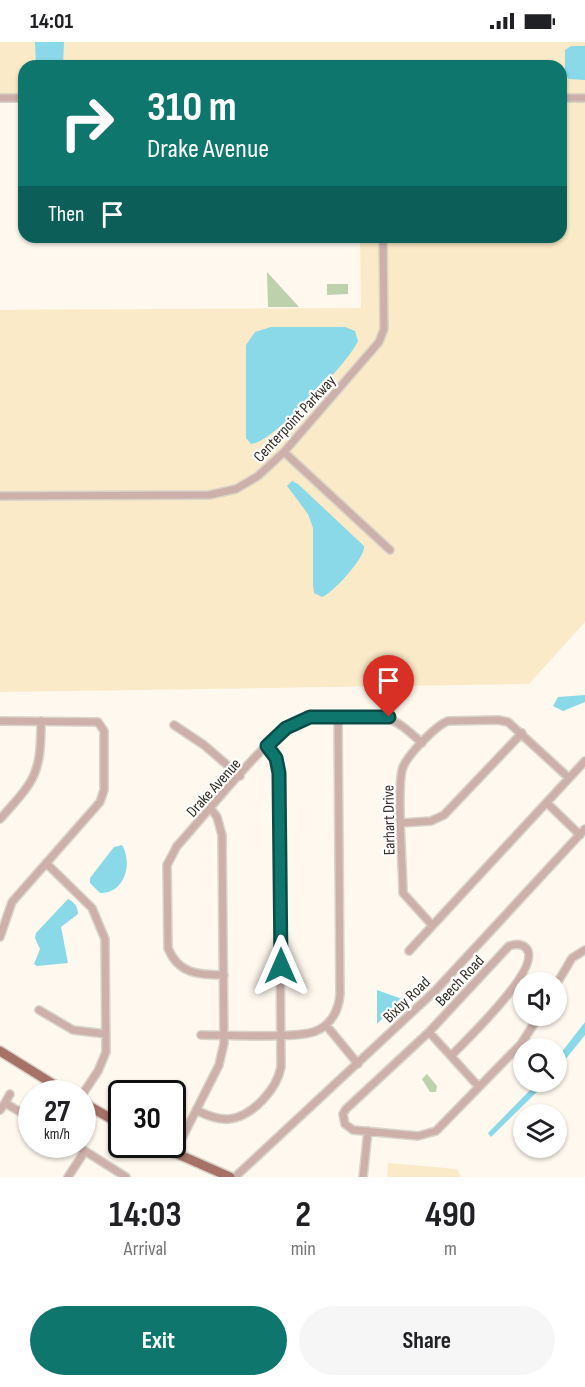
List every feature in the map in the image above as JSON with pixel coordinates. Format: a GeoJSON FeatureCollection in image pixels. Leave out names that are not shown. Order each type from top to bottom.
{"type":"FeatureCollection","features":[{"type":"Feature","properties":{"kind":"main road"},"geometry":{"type":"LineString","coordinates":[[0,1051],[47,1080]]}},
{"type":"Feature","properties":{"kind":"main road"},"geometry":{"type":"LineString","coordinates":[[184,1158],[230,1177]]}},
{"type":"Feature","properties":{"kind":"street"},"geometry":{"type":"LineString","coordinates":[[0,98],[18,98]]}},
{"type":"Feature","properties":{"kind":"street"},"geometry":{"type":"LineString","coordinates":[[567,98],[585,98]]}},
{"type":"Feature","properties":{"kind":"street","name":"Centerpoint Parkway"},"geometry":{"type":"LineString","coordinates":[[0,496],[209,495],[242,486],[258,476],[284,452],[380,342],[384,329],[383,243]]}},
{"type":"Feature","properties":{"kind":"street"},"geometry":{"type":"LineString","coordinates":[[284,452],[390,550]]}},
{"type":"Feature","properties":{"kind":"street"},"geometry":{"type":"LineString","coordinates":[[201,1035],[306,1034],[326,1025],[334,1016],[340,1000],[338,716]]}},
{"type":"Feature","properties":{"kind":"street","name":"Drake Avenue"},"geometry":{"type":"LineString","coordinates":[[224,975],[200,975],[183,968],[170,953],[166,935],[166,872],[169,857],[267,746],[286,728],[298,721],[310,717],[389,717],[422,743]]}},
{"type":"Feature","properties":{"kind":"street"},"geometry":{"type":"LineString","coordinates":[[0,721],[94,720],[104,731],[104,790],[100,802],[8,908],[0,937]]}},
{"type":"Feature","properties":{"kind":"street","name":"Earhart Drive"},"geometry":{"type":"LineString","coordinates":[[432,925],[403,893],[402,771],[422,743],[440,725],[452,720],[508,722],[569,778]]}},
{"type":"Feature","properties":{"kind":"street"},"geometry":{"type":"LineString","coordinates":[[0,819],[36,777],[41,752],[41,721]]}},
{"type":"Feature","properties":{"kind":"street"},"geometry":{"type":"LineString","coordinates":[[174,725],[204,745],[240,776]]}},
{"type":"Feature","properties":{"kind":"street"},"geometry":{"type":"LineString","coordinates":[[401,823],[431,821],[444,815],[522,733]]}},
{"type":"Feature","properties":{"kind":"street"},"geometry":{"type":"LineString","coordinates":[[196,1110],[227,1119],[252,1108],[270,1091],[280,1072],[279,773],[276,758],[267,746]]}},
{"type":"Feature","properties":{"kind":"street"},"geometry":{"type":"LineString","coordinates":[[409,951],[585,761]]}},
{"type":"Feature","properties":{"kind":"street"},"geometry":{"type":"LineString","coordinates":[[547,802],[583,832]]}},
{"type":"Feature","properties":{"kind":"street"},"geometry":{"type":"LineString","coordinates":[[186,1130],[219,1065],[225,1035],[222,835],[217,817],[211,809]]}},
{"type":"Feature","properties":{"kind":"street","name":"Bixby Road"},"geometry":{"type":"LineString","coordinates":[[235,1177],[436,990],[583,832]]}},
{"type":"Feature","properties":{"kind":"street"},"geometry":{"type":"LineString","coordinates":[[46,863],[92,908],[100,921],[106,948],[104,1059],[91,1080]]}},
{"type":"Feature","properties":{"kind":"street","name":"Beech Road"},"geometry":{"type":"LineString","coordinates":[[368,1131],[347,1127],[343,1121],[344,1111],[429,1032],[509,946],[516,944],[525,947],[529,952],[528,962],[513,989],[452,1055]]}},
{"type":"Feature","properties":{"kind":"street"},"geometry":{"type":"LineString","coordinates":[[564,972],[572,958],[585,950]]}},
{"type":"Feature","properties":{"kind":"street"},"geometry":{"type":"LineString","coordinates":[[39,1010],[73,1030],[106,1034]]}},
{"type":"Feature","properties":{"kind":"street"},"geometry":{"type":"LineString","coordinates":[[326,1025],[358,1064]]}},
{"type":"Feature","properties":{"kind":"street"},"geometry":{"type":"LineString","coordinates":[[363,1177],[368,1131],[418,1137],[441,1128],[521,1044],[533,1026]]}},
{"type":"Feature","properties":{"kind":"street"},"geometry":{"type":"LineString","coordinates":[[429,1032],[479,1087]]}},
{"type":"Feature","properties":{"kind":"street"},"geometry":{"type":"LineString","coordinates":[[10,1094],[2,1107],[18,1113]]}},
{"type":"Feature","properties":{"kind":"street"},"geometry":{"type":"LineString","coordinates":[[68,1177],[80,1158]]}},
{"type":"Feature","properties":{"kind":"street"},"geometry":{"type":"LineString","coordinates":[[96,1158],[126,1177]]}},
{"type":"Feature","properties":{"kind":"shaded area"},"geometry":{"type":"Polygon","coordinates":[[[0,42],[585,42],[585,622],[529,684],[0,692],[0,310],[361,308],[360,243],[567,243],[567,60],[18,60],[18,102],[0,102],[0,42]]]}},
{"type":"Feature","properties":{"kind":"shaded area"},"geometry":{"type":"Polygon","coordinates":[[[388,1163],[457,1169],[461,1177],[387,1177],[388,1163]]]}},
{"type":"Feature","properties":{"kind":"green space"},"geometry":{"type":"Polygon","coordinates":[[[267,272],[299,307],[268,307],[267,272]]]}},
{"type":"Feature","properties":{"kind":"green space"},"geometry":{"type":"Polygon","coordinates":[[[327,284],[348,284],[348,294],[327,295],[327,284]]]}},
{"type":"Feature","properties":{"kind":"green space"},"geometry":{"type":"Polygon","coordinates":[[[427,1074],[437,1086],[436,1092],[430,1092],[422,1079],[427,1074]]]}},
{"type":"Feature","properties":{"kind":"water"},"geometry":{"type":"Polygon","coordinates":[[[35,42],[64,42],[63,60],[36,60],[35,42]]]}},
{"type":"Feature","properties":{"kind":"water"},"geometry":{"type":"Polygon","coordinates":[[[571,46],[585,46],[585,80],[567,77],[565,50],[571,46]]]}},
{"type":"Feature","properties":{"kind":"water"},"geometry":{"type":"Polygon","coordinates":[[[271,327],[345,327],[355,331],[358,341],[341,366],[292,417],[275,431],[251,444],[246,438],[246,345],[255,332],[271,327]]]}},
{"type":"Feature","properties":{"kind":"water"},"geometry":{"type":"Polygon","coordinates":[[[292,481],[364,546],[360,558],[348,574],[322,597],[314,593],[313,528],[308,514],[287,486],[292,481]]]}},
{"type":"Feature","properties":{"kind":"water"},"geometry":{"type":"Polygon","coordinates":[[[585,695],[585,702],[563,711],[553,706],[558,697],[585,695]]]}},
{"type":"Feature","properties":{"kind":"water"},"geometry":{"type":"Polygon","coordinates":[[[122,845],[127,860],[121,883],[109,892],[100,893],[90,883],[90,878],[114,847],[122,845]]]}},
{"type":"Feature","properties":{"kind":"water"},"geometry":{"type":"Polygon","coordinates":[[[68,899],[75,905],[78,914],[61,927],[68,963],[37,966],[34,964],[40,949],[35,938],[36,933],[68,899]]]}},
{"type":"Feature","properties":{"kind":"water"},"geometry":{"type":"Polygon","coordinates":[[[377,990],[402,999],[377,1024],[377,990]]]}},
{"type":"Feature","properties":{"kind":"water"},"geometry":{"type":"Polygon","coordinates":[[[585,1022],[585,1035],[567,1058],[567,1045],[585,1022]]]}},
{"type":"Feature","properties":{"kind":"water"},"geometry":{"type":"Polygon","coordinates":[[[528,1092],[537,1092],[525,1104],[516,1104],[528,1092]]]}},
{"type":"Feature","properties":{"kind":"water"},"geometry":{"type":"Polygon","coordinates":[[[513,1108],[513,1115],[491,1137],[488,1133],[513,1108]]]}},
{"type":"Feature","properties":{"kind":"route"},"geometry":{"type":"LineString","coordinates":[[281,966],[279,773],[276,758],[267,746],[286,728],[310,717],[389,717]]}}]}
